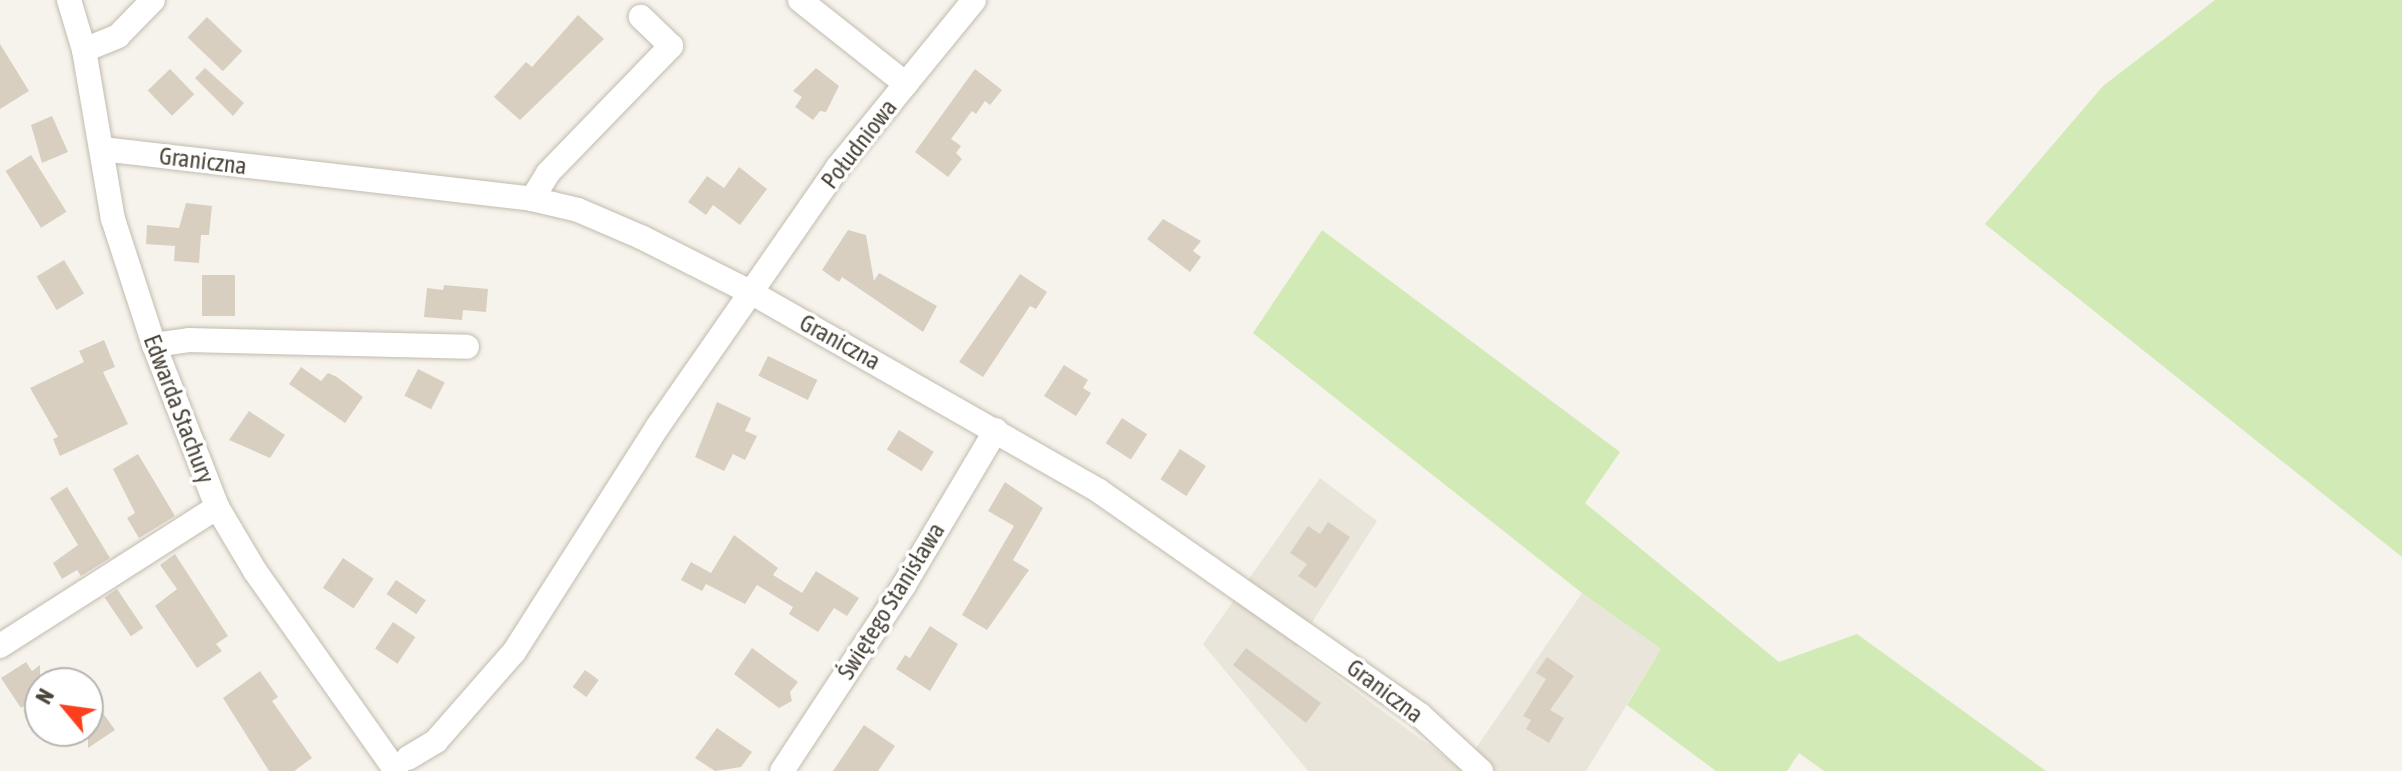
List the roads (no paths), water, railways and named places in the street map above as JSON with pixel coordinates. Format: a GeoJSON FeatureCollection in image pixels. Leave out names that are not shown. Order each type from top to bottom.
{"type":"FeatureCollection","features":[{"type":"Feature","properties":{"kind":"street","name":"Edwarda Stachury"},"geometry":{"type":"LineString","coordinates":[[69,0],[84,50],[113,219],[154,345],[217,507],[255,571],[381,744],[409,767]]}},
{"type":"Feature","properties":{"kind":"street"},"geometry":{"type":"LineString","coordinates":[[84,50],[118,36],[153,0]]}},
{"type":"Feature","properties":{"kind":"street"},"geometry":{"type":"LineString","coordinates":[[800,0],[906,84]]}},
{"type":"Feature","properties":{"kind":"street","name":"Południowa"},"geometry":{"type":"LineString","coordinates":[[409,767],[436,741],[514,652],[658,426],[754,294],[838,167],[974,0]]}},
{"type":"Feature","properties":{"kind":"street"},"geometry":{"type":"LineString","coordinates":[[532,199],[548,173],[671,46],[641,17]]}},
{"type":"Feature","properties":{"kind":"street","name":"Graniczna"},"geometry":{"type":"LineString","coordinates":[[102,149],[532,199],[578,210],[754,294],[1099,491],[1271,607],[1420,715],[1481,771]]}},
{"type":"Feature","properties":{"kind":"street"},"geometry":{"type":"LineString","coordinates":[[154,345],[189,340],[467,347]]}},
{"type":"Feature","properties":{"kind":"street","name":"Świętego Stanisława"},"geometry":{"type":"LineString","coordinates":[[782,771],[904,585],[996,430]]}},
{"type":"Feature","properties":{"kind":"street"},"geometry":{"type":"LineString","coordinates":[[0,646],[217,507]]}}]}
